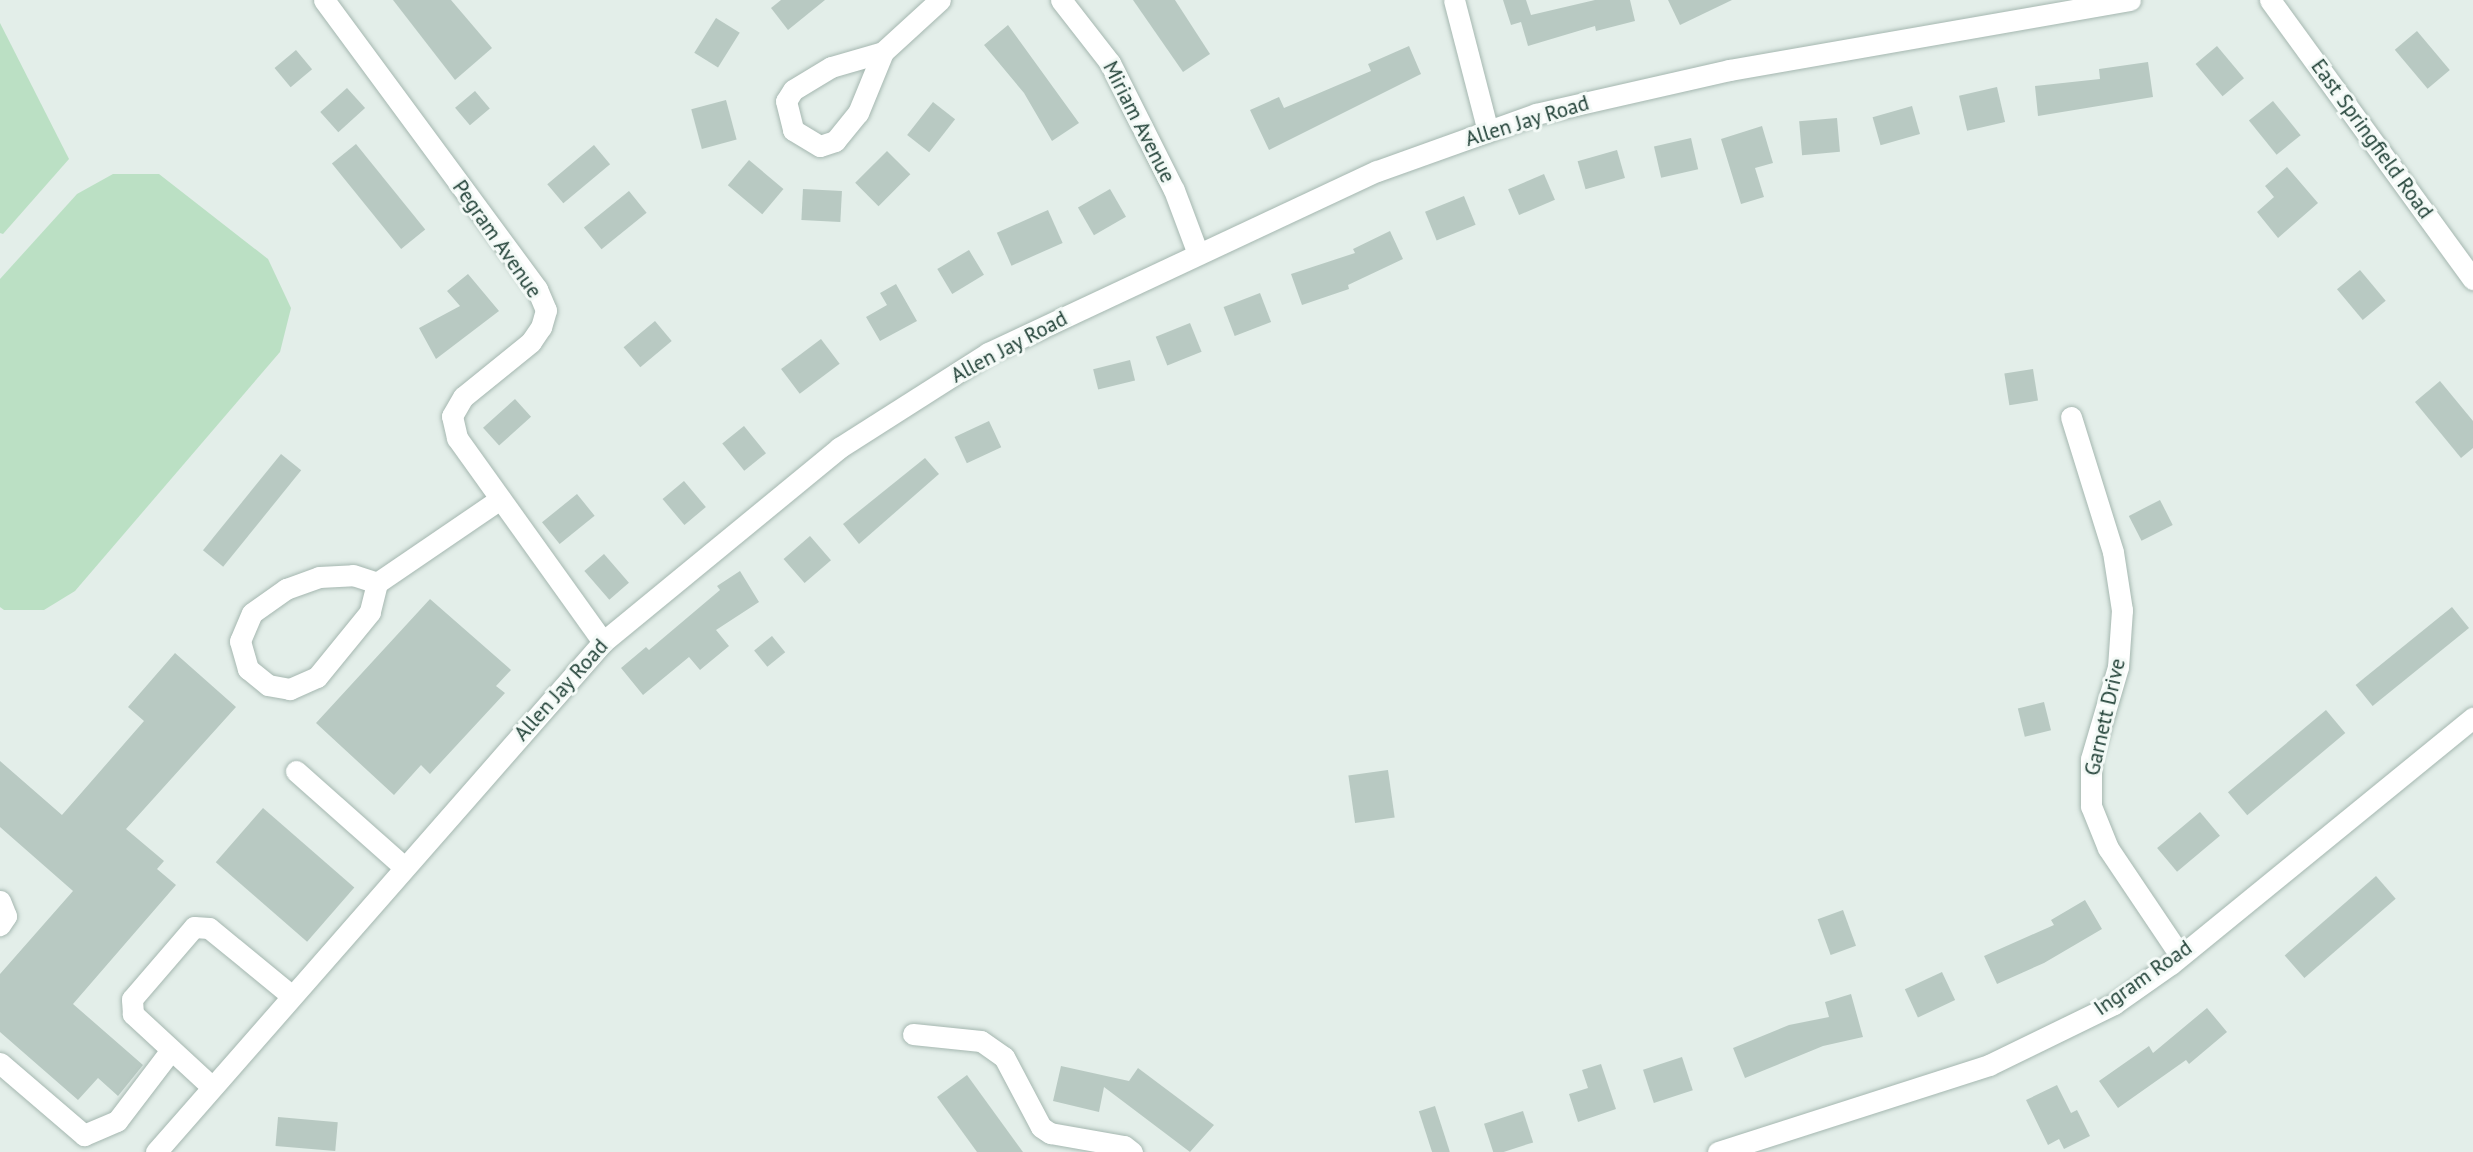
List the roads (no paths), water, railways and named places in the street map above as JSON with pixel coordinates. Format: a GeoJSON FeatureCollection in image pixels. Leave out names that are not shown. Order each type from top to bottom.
{"type":"FeatureCollection","features":[{"type":"Feature","properties":{"kind":"street","name":"Pegram Avenue"},"geometry":{"type":"LineString","coordinates":[[324,0],[537,289],[546,310],[531,342],[463,397],[452,416],[457,438],[603,642]]}},
{"type":"Feature","properties":{"kind":"street"},"geometry":{"type":"LineString","coordinates":[[883,52],[858,113],[835,141],[820,146],[793,130],[786,102],[793,90],[831,68],[883,52],[940,0]]}},
{"type":"Feature","properties":{"kind":"street","name":"Miriam Avenue"},"geometry":{"type":"LineString","coordinates":[[1061,0],[1110,62],[1174,190],[1198,254]]}},
{"type":"Feature","properties":{"kind":"street"},"geometry":{"type":"LineString","coordinates":[[1454,0],[1488,131]]}},
{"type":"Feature","properties":{"kind":"street","name":"Allen Jay Road"},"geometry":{"type":"LineString","coordinates":[[156,1152],[603,642],[839,448],[988,353],[1377,171],[1536,114],[1728,70],[2130,0]]}},
{"type":"Feature","properties":{"kind":"street","name":"East Springfield Road"},"geometry":{"type":"LineString","coordinates":[[2270,0],[2473,279]]}},
{"type":"Feature","properties":{"kind":"street","name":"Garnett Drive"},"geometry":{"type":"LineString","coordinates":[[2071,417],[2113,552],[2122,610],[2118,667],[2091,759],[2091,806],[2108,848],[2180,956]]}},
{"type":"Feature","properties":{"kind":"street"},"geometry":{"type":"LineString","coordinates":[[377,583],[354,575],[319,577],[286,589],[252,613],[240,641],[248,669],[268,685],[290,689],[317,677],[370,612],[377,583],[500,499]]}},
{"type":"Feature","properties":{"kind":"street","name":"Ingram Road"},"geometry":{"type":"LineString","coordinates":[[1718,1152],[1989,1065],[2114,1004],[2180,956],[2473,718]]}},
{"type":"Feature","properties":{"kind":"street"},"geometry":{"type":"LineString","coordinates":[[296,771],[404,867]]}},
{"type":"Feature","properties":{"kind":"street"},"geometry":{"type":"LineString","coordinates":[[0,901],[6,915],[0,925]]}},
{"type":"Feature","properties":{"kind":"street"},"geometry":{"type":"LineString","coordinates":[[212,1087],[133,1014],[132,999],[194,927],[209,928],[292,996]]}},
{"type":"Feature","properties":{"kind":"street"},"geometry":{"type":"LineString","coordinates":[[913,1034],[981,1041],[1004,1057],[1041,1127],[1050,1133],[1124,1146],[1132,1152]]}},
{"type":"Feature","properties":{"kind":"street"},"geometry":{"type":"LineString","coordinates":[[0,1063],[84,1135],[117,1121],[171,1050]]}}]}
